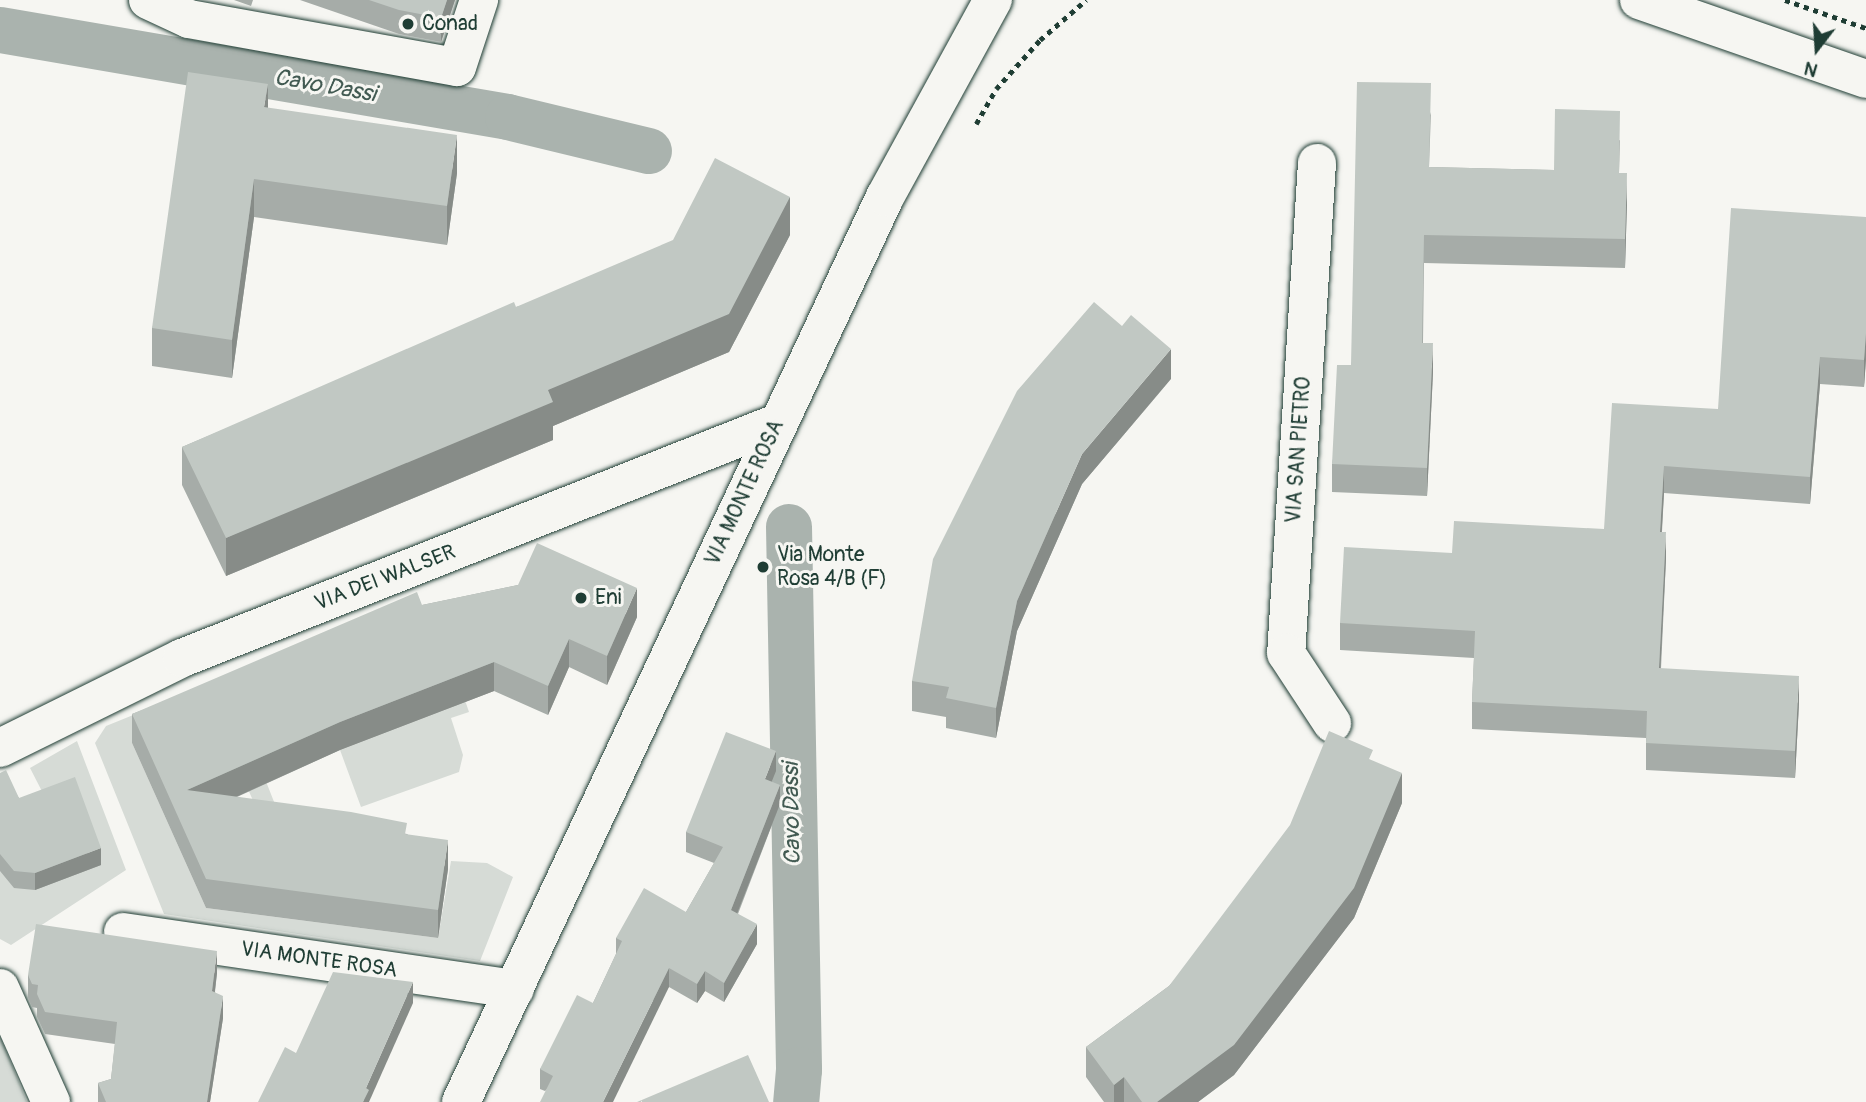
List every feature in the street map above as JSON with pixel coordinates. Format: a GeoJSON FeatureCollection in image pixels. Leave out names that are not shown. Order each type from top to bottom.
{"type":"FeatureCollection","features":[{"type":"Feature","properties":{"kind":"street"},"geometry":{"type":"LineString","coordinates":[[148,0],[189,19],[457,67],[479,0]]}},
{"type":"Feature","properties":{"kind":"street"},"geometry":{"type":"LineString","coordinates":[[1639,0],[1866,79]]}},
{"type":"Feature","properties":{"kind":"street","name":"VIA MONTE ROSA"},"geometry":{"type":"LineString","coordinates":[[461,1102],[885,197],[995,2]]}},
{"type":"Feature","properties":{"kind":"street","name":"VIA SAN PIETRO"},"geometry":{"type":"LineString","coordinates":[[1317,163],[1286,653],[1332,723]]}},
{"type":"Feature","properties":{"kind":"street","name":"VIA DEI WALSER"},"geometry":{"type":"LineString","coordinates":[[0,748],[182,658],[777,424]]}},
{"type":"Feature","properties":{"kind":"street","name":"VIA MONTE ROSA"},"geometry":{"type":"LineString","coordinates":[[123,932],[515,989]]}},
{"type":"Feature","properties":{"kind":"street"},"geometry":{"type":"LineString","coordinates":[[0,988],[51,1102]]}},
{"type":"Feature","properties":{"kind":"path"},"geometry":{"type":"LineString","coordinates":[[970,135],[996,89],[1041,40],[1086,0]]}},
{"type":"Feature","properties":{"kind":"path"},"geometry":{"type":"LineString","coordinates":[[1785,0],[1866,28]]}},
{"type":"Feature","properties":{"kind":"shaded area"},"geometry":{"type":"Polygon","coordinates":[[[433,606],[469,712],[451,718],[463,755],[459,772],[361,807],[340,750],[452,707],[433,606]]]}},
{"type":"Feature","properties":{"kind":"shaded area"},"geometry":{"type":"Polygon","coordinates":[[[225,678],[286,832],[266,829],[211,708],[132,743],[206,908],[438,938],[451,861],[487,863],[513,877],[480,961],[164,914],[95,743],[106,726],[225,678]]]}},
{"type":"Feature","properties":{"kind":"shaded area"},"geometry":{"type":"Polygon","coordinates":[[[77,741],[126,870],[11,945],[0,939],[0,774],[19,814],[48,803],[30,768],[77,741]]]}},
{"type":"Feature","properties":{"kind":"shaded area"},"geometry":{"type":"Polygon","coordinates":[[[0,1036],[27,1102],[0,1102],[0,1036]]]}},
{"type":"Feature","properties":{"kind":"building"},"geometry":{"type":"Polygon","coordinates":[[[369,0],[447,0],[441,18],[399,10],[369,0]]]}},
{"type":"Feature","properties":{"kind":"building"},"geometry":{"type":"Polygon","coordinates":[[[188,72],[268,84],[264,107],[457,135],[447,206],[254,179],[232,340],[152,328],[188,72]]]}},
{"type":"Feature","properties":{"kind":"building"},"geometry":{"type":"Polygon","coordinates":[[[1357,82],[1431,83],[1429,167],[1554,170],[1555,109],[1620,111],[1619,173],[1627,173],[1625,239],[1424,235],[1422,343],[1433,343],[1427,468],[1332,464],[1337,365],[1351,365],[1357,82]]]}},
{"type":"Feature","properties":{"kind":"building"},"geometry":{"type":"Polygon","coordinates":[[[715,158],[790,197],[729,314],[548,390],[553,402],[226,538],[182,447],[514,302],[516,307],[673,240],[715,158]]]}},
{"type":"Feature","properties":{"kind":"building"},"geometry":{"type":"Polygon","coordinates":[[[1731,208],[1866,217],[1864,360],[1820,357],[1810,477],[1664,466],[1660,532],[1666,532],[1659,668],[1799,676],[1795,751],[1646,743],[1647,711],[1472,702],[1475,631],[1340,623],[1344,547],[1452,553],[1454,521],[1604,529],[1612,403],[1718,409],[1731,208]]]}},
{"type":"Feature","properties":{"kind":"building"},"geometry":{"type":"Polygon","coordinates":[[[1094,302],[1122,326],[1131,315],[1171,349],[1082,454],[1017,601],[996,708],[946,698],[949,687],[912,681],[933,559],[1017,391],[1094,302]]]}},
{"type":"Feature","properties":{"kind":"building"},"geometry":{"type":"Polygon","coordinates":[[[537,543],[637,588],[607,656],[569,639],[548,686],[494,662],[340,722],[187,790],[351,812],[407,823],[405,834],[448,840],[438,910],[206,879],[132,714],[417,592],[422,605],[518,585],[537,543]]]}},
{"type":"Feature","properties":{"kind":"building"},"geometry":{"type":"Polygon","coordinates":[[[1329,731],[1373,750],[1369,759],[1402,773],[1354,888],[1234,1045],[1157,1102],[1142,1102],[1124,1077],[1114,1085],[1086,1047],[1169,986],[1290,825],[1329,731]]]}},
{"type":"Feature","properties":{"kind":"building"},"geometry":{"type":"Polygon","coordinates":[[[726,732],[776,751],[765,779],[780,785],[731,910],[757,924],[724,983],[705,971],[697,984],[669,968],[603,1102],[540,1102],[553,1076],[540,1069],[577,995],[593,1003],[622,941],[616,938],[644,888],[686,912],[723,847],[686,832],[726,732]]]}},
{"type":"Feature","properties":{"kind":"building"},"geometry":{"type":"Polygon","coordinates":[[[6,770],[19,798],[75,777],[101,848],[35,873],[14,871],[0,854],[0,773],[6,770]]]}},
{"type":"Feature","properties":{"kind":"building"},"geometry":{"type":"Polygon","coordinates":[[[36,924],[217,951],[212,991],[223,996],[207,1102],[106,1102],[98,1083],[111,1079],[117,1022],[45,1012],[37,994],[38,985],[32,984],[28,975],[36,924]]]}},
{"type":"Feature","properties":{"kind":"building"},"geometry":{"type":"Polygon","coordinates":[[[333,972],[413,982],[366,1088],[369,1090],[363,1102],[258,1102],[285,1047],[296,1053],[333,972]]]}},
{"type":"Feature","properties":{"kind":"building"},"geometry":{"type":"Polygon","coordinates":[[[748,1055],[769,1102],[642,1102],[641,1100],[748,1055]]]}},
{"type":"Feature","properties":{"kind":"waterway","name":"Cavo Dassi"},"geometry":{"type":"LineString","coordinates":[[0,30],[508,117],[649,151]]}},
{"type":"Feature","properties":{"kind":"waterway","name":"Cavo Dassi"},"geometry":{"type":"LineString","coordinates":[[789,527],[799,1070],[796,1102]]}},
{"type":"Feature","properties":{"kind":"place","name":"Conad"},"geometry":{"type":"Point","coordinates":[408,24]}},
{"type":"Feature","properties":{"kind":"place","name":"Via Monte Rosa 4/B (F)"},"geometry":{"type":"Point","coordinates":[763,567]}},
{"type":"Feature","properties":{"kind":"place","name":"Eni"},"geometry":{"type":"Point","coordinates":[581,598]}}]}
